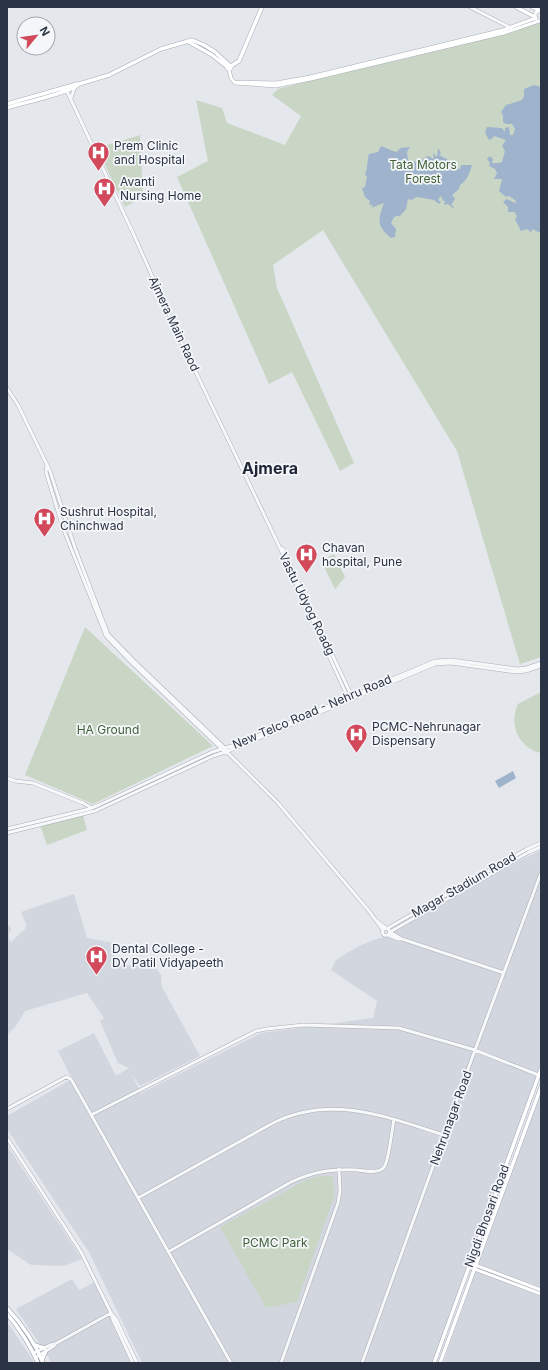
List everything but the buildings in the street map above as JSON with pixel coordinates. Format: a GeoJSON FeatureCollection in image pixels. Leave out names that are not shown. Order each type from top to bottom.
{"type":"FeatureCollection","features":[{"type":"Feature","properties":{"kind":"main road"},"geometry":{"type":"LineString","coordinates":[[229,67],[239,61],[262,7]]}},
{"type":"Feature","properties":{"kind":"main road"},"geometry":{"type":"LineString","coordinates":[[516,7],[540,21]]}},
{"type":"Feature","properties":{"kind":"main road"},"geometry":{"type":"LineString","coordinates":[[532,7],[540,10]]}},
{"type":"Feature","properties":{"kind":"main road"},"geometry":{"type":"LineString","coordinates":[[513,29],[535,17],[536,12],[540,10]]}},
{"type":"Feature","properties":{"kind":"main road"},"geometry":{"type":"LineString","coordinates":[[7,108],[109,75],[159,50],[187,41],[212,55],[229,67],[231,78],[235,83],[272,86],[513,29],[540,21]]}},
{"type":"Feature","properties":{"kind":"main road"},"geometry":{"type":"LineString","coordinates":[[7,104],[66,89]]}},
{"type":"Feature","properties":{"kind":"main road","name":"Nigdi Bhosari Road"},"geometry":{"type":"LineString","coordinates":[[434,1363],[541,1069]]}},
{"type":"Feature","properties":{"kind":"main road","name":"Nigdi Bhosari Road"},"geometry":{"type":"LineString","coordinates":[[440,1363],[541,1087]]}},
{"type":"Feature","properties":{"kind":"main road"},"geometry":{"type":"LineString","coordinates":[[469,1265],[541,1294]]}},
{"type":"Feature","properties":{"kind":"main road"},"geometry":{"type":"LineString","coordinates":[[475,1268],[541,1290]]}},
{"type":"Feature","properties":{"kind":"main road"},"geometry":{"type":"LineString","coordinates":[[7,1308],[34,1345],[36,1354]]}},
{"type":"Feature","properties":{"kind":"main road"},"geometry":{"type":"LineString","coordinates":[[7,1314],[41,1362]]}},
{"type":"Feature","properties":{"kind":"main road"},"geometry":{"type":"LineString","coordinates":[[34,1345],[45,1350],[41,1362]]}},
{"type":"Feature","properties":{"kind":"street"},"geometry":{"type":"LineString","coordinates":[[470,7],[513,29]]}},
{"type":"Feature","properties":{"kind":"street"},"geometry":{"type":"LineString","coordinates":[[71,98],[77,85]]}},
{"type":"Feature","properties":{"kind":"street","name":"Ajmera Main Raod"},"geometry":{"type":"LineString","coordinates":[[66,89],[180,339],[280,548]]}},
{"type":"Feature","properties":{"kind":"street"},"geometry":{"type":"LineString","coordinates":[[7,388],[20,409],[47,465],[46,472],[63,528],[106,636],[131,662],[226,751],[278,803],[387,931],[398,939],[402,939],[504,973]]}},
{"type":"Feature","properties":{"kind":"street","name":"Vastu Udyog Roadg"},"geometry":{"type":"LineString","coordinates":[[280,548],[283,549],[294,572],[350,698]]}},
{"type":"Feature","properties":{"kind":"street","name":"New Telco Road - Nehru Road"},"geometry":{"type":"LineString","coordinates":[[350,698],[435,661],[452,660],[522,669],[541,663]]}},
{"type":"Feature","properties":{"kind":"street","name":"New Telco Road - Nehru Road"},"geometry":{"type":"LineString","coordinates":[[93,810],[212,752],[226,751],[271,730],[435,664],[451,663],[516,672],[526,671],[541,666]]}},
{"type":"Feature","properties":{"kind":"street"},"geometry":{"type":"LineString","coordinates":[[7,778],[16,781],[33,783],[83,803],[93,810]]}},
{"type":"Feature","properties":{"kind":"street"},"geometry":{"type":"LineString","coordinates":[[7,829],[93,810]]}},
{"type":"Feature","properties":{"kind":"street"},"geometry":{"type":"LineString","coordinates":[[7,833],[93,810]]}},
{"type":"Feature","properties":{"kind":"street","name":"Magar Stadium Road"},"geometry":{"type":"LineString","coordinates":[[387,931],[527,849],[541,843]]}},
{"type":"Feature","properties":{"kind":"street","name":"Magar Stadium Road"},"geometry":{"type":"LineString","coordinates":[[387,931],[529,852],[541,847]]}},
{"type":"Feature","properties":{"kind":"street","name":"Nehrunagar Road"},"geometry":{"type":"LineString","coordinates":[[362,1363],[475,1050],[541,873]]}},
{"type":"Feature","properties":{"kind":"street"},"geometry":{"type":"LineString","coordinates":[[91,1115],[250,1034],[266,1029],[303,1025],[399,1028],[475,1050],[540,1075]]}},
{"type":"Feature","properties":{"kind":"street"},"geometry":{"type":"LineString","coordinates":[[7,1109],[68,1077],[72,1080],[231,1363]]}},
{"type":"Feature","properties":{"kind":"street"},"geometry":{"type":"LineString","coordinates":[[138,1198],[292,1114],[322,1109],[342,1108],[360,1110],[444,1135]]}},
{"type":"Feature","properties":{"kind":"street"},"geometry":{"type":"LineString","coordinates":[[168,1252],[291,1182],[313,1173],[339,1169],[374,1171],[382,1169],[387,1160],[394,1119]]}},
{"type":"Feature","properties":{"kind":"street"},"geometry":{"type":"LineString","coordinates":[[7,1138],[81,1252],[111,1313],[133,1363]]}},
{"type":"Feature","properties":{"kind":"street"},"geometry":{"type":"LineString","coordinates":[[281,1363],[338,1204],[340,1191],[339,1169]]}},
{"type":"Feature","properties":{"kind":"street"},"geometry":{"type":"LineString","coordinates":[[36,1354],[111,1313]]}},
{"type":"Feature","properties":{"kind":"street"},"geometry":{"type":"LineString","coordinates":[[111,1313],[116,1319],[137,1363]]}},
{"type":"Feature","properties":{"kind":"shaded area"},"geometry":{"type":"Polygon","coordinates":[[[541,850],[541,1066],[433,1363],[142,1363],[90,1254],[7,1129],[7,1116],[72,1079],[58,1051],[94,1033],[116,1076],[129,1068],[118,1063],[100,1021],[104,1018],[87,993],[25,1011],[16,1026],[7,1035],[7,926],[10,926],[11,931],[9,932],[9,938],[11,942],[25,929],[26,924],[21,912],[74,894],[87,938],[115,943],[113,962],[133,966],[153,964],[161,975],[162,987],[200,1056],[140,1086],[131,1073],[141,1093],[261,1033],[373,1018],[377,1001],[331,970],[336,960],[357,947],[388,936],[438,903],[541,850]]]}},
{"type":"Feature","properties":{"kind":"shaded area"},"geometry":{"type":"Polygon","coordinates":[[[541,1090],[541,1363],[443,1363],[467,1296],[541,1090]]]}},
{"type":"Feature","properties":{"kind":"shaded area"},"geometry":{"type":"Polygon","coordinates":[[[7,1145],[82,1259],[64,1266],[31,1265],[7,1249],[7,1145]]]}},
{"type":"Feature","properties":{"kind":"shaded area"},"geometry":{"type":"Polygon","coordinates":[[[72,1279],[79,1290],[95,1282],[132,1363],[51,1363],[16,1309],[72,1279]]]}},
{"type":"Feature","properties":{"kind":"shaded area"},"geometry":{"type":"Polygon","coordinates":[[[7,1322],[31,1357],[34,1363],[7,1363],[7,1322]]]}},
{"type":"Feature","properties":{"kind":"green space","name":"Tata Motors Forest"},"geometry":{"type":"Polygon","coordinates":[[[541,21],[541,657],[520,664],[457,451],[323,230],[273,265],[277,288],[354,463],[340,471],[292,372],[269,384],[177,177],[208,161],[196,100],[222,108],[227,123],[285,145],[301,116],[272,95],[278,89],[541,21]]]}},
{"type":"Feature","properties":{"kind":"green space"},"geometry":{"type":"Polygon","coordinates":[[[140,135],[143,197],[125,207],[97,148],[140,135]]]}},
{"type":"Feature","properties":{"kind":"green space"},"geometry":{"type":"Polygon","coordinates":[[[334,554],[345,577],[335,589],[321,561],[334,554]]]}},
{"type":"Feature","properties":{"kind":"green space","name":"HA Ground"},"geometry":{"type":"Polygon","coordinates":[[[85,627],[213,746],[93,804],[25,775],[85,627]]]}},
{"type":"Feature","properties":{"kind":"green space"},"geometry":{"type":"Polygon","coordinates":[[[541,692],[541,753],[533,750],[521,741],[515,727],[514,720],[518,704],[541,692]]]}},
{"type":"Feature","properties":{"kind":"green space"},"geometry":{"type":"Polygon","coordinates":[[[83,815],[87,830],[47,845],[40,825],[83,815]]]}},
{"type":"Feature","properties":{"kind":"green space","name":"PCMC Park"},"geometry":{"type":"Polygon","coordinates":[[[321,1176],[333,1176],[334,1196],[297,1302],[266,1308],[220,1227],[306,1180],[321,1176]]]}},
{"type":"Feature","properties":{"kind":"water"},"geometry":{"type":"Polygon","coordinates":[[[534,85],[541,87],[541,232],[533,229],[531,232],[527,229],[521,231],[515,219],[517,217],[515,212],[508,212],[508,207],[503,202],[507,199],[515,203],[516,201],[509,196],[506,197],[499,191],[502,179],[494,179],[497,173],[495,169],[489,166],[490,163],[487,159],[490,156],[493,159],[492,163],[502,162],[505,151],[502,146],[506,140],[494,136],[489,140],[485,133],[487,127],[502,128],[505,132],[505,128],[509,127],[510,135],[513,135],[515,129],[512,124],[506,124],[503,122],[503,115],[501,112],[506,105],[522,100],[524,96],[524,89],[534,85]]]}},
{"type":"Feature","properties":{"kind":"water"},"geometry":{"type":"Polygon","coordinates":[[[381,146],[396,152],[400,148],[410,147],[407,152],[408,160],[417,162],[428,156],[434,159],[433,153],[437,157],[438,148],[441,153],[439,155],[447,159],[453,167],[456,164],[460,170],[461,165],[472,165],[466,179],[460,185],[459,189],[452,195],[455,199],[451,205],[454,209],[448,204],[444,205],[445,201],[443,201],[441,196],[438,200],[441,202],[439,204],[434,200],[417,197],[411,200],[408,199],[406,209],[400,216],[394,217],[391,223],[396,229],[395,237],[391,238],[386,234],[380,222],[380,214],[384,203],[371,208],[373,206],[369,204],[370,201],[365,197],[362,188],[365,187],[367,177],[365,174],[369,154],[378,152],[381,146]]]}},
{"type":"Feature","properties":{"kind":"water"},"geometry":{"type":"Polygon","coordinates":[[[513,771],[516,778],[499,788],[495,781],[513,771]]]}},
{"type":"Feature","properties":{"kind":"place","name":"Prem Clinic and Hospital"},"geometry":{"type":"Point","coordinates":[98,172]}},
{"type":"Feature","properties":{"kind":"place","name":"Avanti Nursing Home"},"geometry":{"type":"Point","coordinates":[104,208]}},
{"type":"Feature","properties":{"kind":"place","name":"Sushrut Hospital, Chinchwad"},"geometry":{"type":"Point","coordinates":[45,538]}},
{"type":"Feature","properties":{"kind":"place","name":"Chavan hospital, Pune"},"geometry":{"type":"Point","coordinates":[306,574]}},
{"type":"Feature","properties":{"kind":"place","name":"PCMC-Nehrunagar Dispensary"},"geometry":{"type":"Point","coordinates":[356,754]}},
{"type":"Feature","properties":{"kind":"place","name":"Dental College - DY Patil Vidyapeeth"},"geometry":{"type":"Point","coordinates":[96,976]}},
{"type":"Feature","properties":{"kind":"district","name":"Ajmera"},"geometry":{"type":"Point","coordinates":[270,468]}}]}
